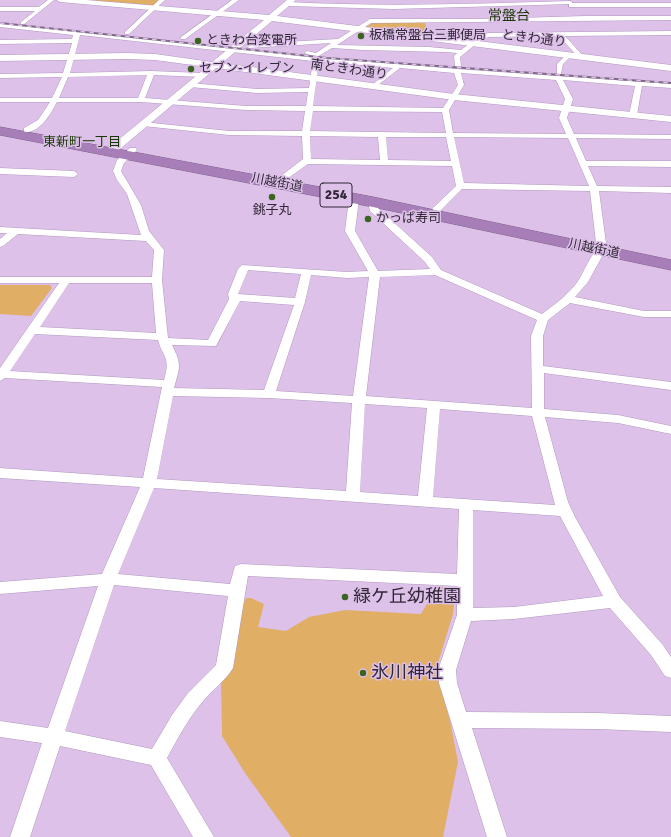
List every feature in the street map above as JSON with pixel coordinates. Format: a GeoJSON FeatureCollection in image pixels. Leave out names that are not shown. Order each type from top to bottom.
{"type":"FeatureCollection","features":[{"type":"Feature","properties":{"kind":"highway","name":"川越街道"},"geometry":{"type":"LineString","coordinates":[[0,126],[27,130],[122,151],[601,247],[671,258]]}},
{"type":"Feature","properties":{"kind":"highway","name":"川越街道"},"geometry":{"type":"LineString","coordinates":[[0,131],[284,178],[437,209],[601,247],[671,266]]}},
{"type":"Feature","properties":{"kind":"street"},"geometry":{"type":"LineString","coordinates":[[23,23],[51,0]]}},
{"type":"Feature","properties":{"kind":"street","name":"ときわ通り"},"geometry":{"type":"LineString","coordinates":[[60,0],[271,18],[671,68]]}},
{"type":"Feature","properties":{"kind":"street"},"geometry":{"type":"LineString","coordinates":[[127,32],[162,0]]}},
{"type":"Feature","properties":{"kind":"street"},"geometry":{"type":"LineString","coordinates":[[183,38],[236,0]]}},
{"type":"Feature","properties":{"kind":"street"},"geometry":{"type":"LineString","coordinates":[[20,837],[108,579],[149,483],[168,388],[174,368],[173,359],[163,339],[156,280],[159,250],[144,232],[131,194],[121,180],[117,171],[122,151],[143,124],[290,2],[323,6],[368,3],[412,6],[439,3],[571,6],[671,5]]}},
{"type":"Feature","properties":{"kind":"street"},"geometry":{"type":"LineString","coordinates":[[368,3],[370,21]]}},
{"type":"Feature","properties":{"kind":"street"},"geometry":{"type":"LineString","coordinates":[[469,3],[475,12],[538,11]]}},
{"type":"Feature","properties":{"kind":"street"},"geometry":{"type":"LineString","coordinates":[[412,6],[419,21]]}},
{"type":"Feature","properties":{"kind":"street"},"geometry":{"type":"LineString","coordinates":[[571,6],[601,34]]}},
{"type":"Feature","properties":{"kind":"street"},"geometry":{"type":"LineString","coordinates":[[0,9],[40,9]]}},
{"type":"Feature","properties":{"kind":"street"},"geometry":{"type":"LineString","coordinates":[[478,15],[489,34],[488,35]]}},
{"type":"Feature","properties":{"kind":"street"},"geometry":{"type":"LineString","coordinates":[[306,161],[306,134],[316,57],[370,21],[671,18]]}},
{"type":"Feature","properties":{"kind":"street"},"geometry":{"type":"LineString","coordinates":[[548,19],[554,24]]}},
{"type":"Feature","properties":{"kind":"street"},"geometry":{"type":"LineString","coordinates":[[0,20],[196,39]]}},
{"type":"Feature","properties":{"kind":"street"},"geometry":{"type":"LineString","coordinates":[[0,25],[78,34],[237,45],[316,57],[671,86]]}},
{"type":"Feature","properties":{"kind":"street"},"geometry":{"type":"LineString","coordinates":[[562,33],[582,58]]}},
{"type":"Feature","properties":{"kind":"street"},"geometry":{"type":"LineString","coordinates":[[460,186],[445,110],[461,85],[456,58],[480,38],[488,35],[562,33],[671,33]]}},
{"type":"Feature","properties":{"kind":"street"},"geometry":{"type":"LineString","coordinates":[[27,130],[42,121],[54,100],[72,57],[76,35],[78,34]]}},
{"type":"Feature","properties":{"kind":"street"},"geometry":{"type":"LineString","coordinates":[[0,42],[21,50],[75,41]]}},
{"type":"Feature","properties":{"kind":"street"},"geometry":{"type":"LineString","coordinates":[[237,45],[339,41]]}},
{"type":"Feature","properties":{"kind":"street"},"geometry":{"type":"LineString","coordinates":[[237,45],[398,67],[458,68]]}},
{"type":"Feature","properties":{"kind":"street"},"geometry":{"type":"LineString","coordinates":[[331,46],[356,49],[440,49],[462,52]]}},
{"type":"Feature","properties":{"kind":"street","name":"南ときわ通り"},"geometry":{"type":"LineString","coordinates":[[0,58],[21,50],[72,57],[141,56],[454,97],[671,119]]}},
{"type":"Feature","properties":{"kind":"street"},"geometry":{"type":"LineString","coordinates":[[568,56],[560,64],[558,76],[569,99],[563,118],[570,137],[594,188],[601,247],[583,282],[568,299],[543,319],[537,336],[538,413],[561,502],[565,511],[614,601],[657,650],[671,671]]}},
{"type":"Feature","properties":{"kind":"street"},"geometry":{"type":"LineString","coordinates":[[374,86],[398,67]]}},
{"type":"Feature","properties":{"kind":"street"},"geometry":{"type":"LineString","coordinates":[[0,76],[151,73],[202,75]]}},
{"type":"Feature","properties":{"kind":"street"},"geometry":{"type":"LineString","coordinates":[[141,100],[151,73]]}},
{"type":"Feature","properties":{"kind":"street"},"geometry":{"type":"LineString","coordinates":[[558,76],[671,80]]}},
{"type":"Feature","properties":{"kind":"street"},"geometry":{"type":"LineString","coordinates":[[633,115],[639,84]]}},
{"type":"Feature","properties":{"kind":"street"},"geometry":{"type":"LineString","coordinates":[[190,85],[257,91],[312,90]]}},
{"type":"Feature","properties":{"kind":"street"},"geometry":{"type":"LineString","coordinates":[[0,100],[141,100],[246,108],[445,110]]}},
{"type":"Feature","properties":{"kind":"street"},"geometry":{"type":"LineString","coordinates":[[143,124],[229,133],[671,138]]}},
{"type":"Feature","properties":{"kind":"street"},"geometry":{"type":"LineString","coordinates":[[382,135],[384,163]]}},
{"type":"Feature","properties":{"kind":"street"},"geometry":{"type":"LineString","coordinates":[[284,178],[306,161],[456,164]]}},
{"type":"Feature","properties":{"kind":"street"},"geometry":{"type":"LineString","coordinates":[[583,162],[671,164]]}},
{"type":"Feature","properties":{"kind":"street"},"geometry":{"type":"LineString","coordinates":[[0,171],[74,174]]}},
{"type":"Feature","properties":{"kind":"street"},"geometry":{"type":"LineString","coordinates":[[437,209],[460,186],[671,190]]}},
{"type":"Feature","properties":{"kind":"street"},"geometry":{"type":"LineString","coordinates":[[353,496],[359,400],[375,275],[350,231],[354,198]]}},
{"type":"Feature","properties":{"kind":"street"},"geometry":{"type":"LineString","coordinates":[[373,202],[373,209],[428,259],[437,272]]}},
{"type":"Feature","properties":{"kind":"street"},"geometry":{"type":"LineString","coordinates":[[0,230],[138,239],[148,238]]}},
{"type":"Feature","properties":{"kind":"street"},"geometry":{"type":"LineString","coordinates":[[0,244],[16,231]]}},
{"type":"Feature","properties":{"kind":"street"},"geometry":{"type":"LineString","coordinates":[[300,302],[233,297],[233,294],[243,269],[246,267],[348,275],[437,272],[543,319]]}},
{"type":"Feature","properties":{"kind":"street"},"geometry":{"type":"LineString","coordinates":[[269,394],[300,302],[307,272]]}},
{"type":"Feature","properties":{"kind":"street"},"geometry":{"type":"LineString","coordinates":[[0,280],[156,280]]}},
{"type":"Feature","properties":{"kind":"street"},"geometry":{"type":"LineString","coordinates":[[1,375],[66,280]]}},
{"type":"Feature","properties":{"kind":"street"},"geometry":{"type":"LineString","coordinates":[[32,330],[212,344],[236,297]]}},
{"type":"Feature","properties":{"kind":"street"},"geometry":{"type":"LineString","coordinates":[[568,299],[644,314],[671,314]]}},
{"type":"Feature","properties":{"kind":"street"},"geometry":{"type":"LineString","coordinates":[[537,369],[671,386]]}},
{"type":"Feature","properties":{"kind":"street"},"geometry":{"type":"LineString","coordinates":[[1,375],[618,419],[671,430]]}},
{"type":"Feature","properties":{"kind":"street"},"geometry":{"type":"LineString","coordinates":[[425,501],[434,405]]}},
{"type":"Feature","properties":{"kind":"street"},"geometry":{"type":"LineString","coordinates":[[0,473],[565,511]]}},
{"type":"Feature","properties":{"kind":"street"},"geometry":{"type":"LineString","coordinates":[[466,504],[465,615],[447,670],[448,683],[497,837]]}},
{"type":"Feature","properties":{"kind":"street"},"geometry":{"type":"LineString","coordinates":[[157,758],[175,725],[192,700],[208,680],[224,668],[241,570],[465,580]]}},
{"type":"Feature","properties":{"kind":"street"},"geometry":{"type":"LineString","coordinates":[[0,588],[108,579],[237,591]]}},
{"type":"Feature","properties":{"kind":"street"},"geometry":{"type":"LineString","coordinates":[[465,615],[514,613],[614,601]]}},
{"type":"Feature","properties":{"kind":"street"},"geometry":{"type":"LineString","coordinates":[[461,720],[598,721],[671,724]]}},
{"type":"Feature","properties":{"kind":"street"},"geometry":{"type":"LineString","coordinates":[[0,729],[54,737],[157,758],[204,837]]}},
{"type":"Feature","properties":{"kind":"shaded area"},"geometry":{"type":"Polygon","coordinates":[[[75,0],[159,0],[153,6],[75,0]]]}},
{"type":"Feature","properties":{"kind":"shaded area"},"geometry":{"type":"Polygon","coordinates":[[[425,22],[427,32],[418,31],[412,34],[364,28],[373,23],[425,22]]]}},
{"type":"Feature","properties":{"kind":"shaded area"},"geometry":{"type":"Polygon","coordinates":[[[0,285],[50,285],[52,288],[31,316],[0,314],[0,285]]]}},
{"type":"Feature","properties":{"kind":"shaded area"},"geometry":{"type":"Polygon","coordinates":[[[443,587],[455,593],[453,614],[437,666],[458,762],[443,837],[291,837],[245,773],[222,736],[221,682],[238,618],[246,598],[251,598],[264,604],[258,627],[286,631],[309,617],[345,610],[421,614],[435,590],[443,587]]]}},
{"type":"Feature","properties":{"kind":"railway"},"geometry":{"type":"LineString","coordinates":[[0,23],[327,58],[671,83]]}},
{"type":"Feature","properties":{"kind":"place","name":"板橋常盤台三郵便局"},"geometry":{"type":"Point","coordinates":[361,36]}},
{"type":"Feature","properties":{"kind":"place","name":"ときわ台変電所"},"geometry":{"type":"Point","coordinates":[198,41]}},
{"type":"Feature","properties":{"kind":"place","name":"セブン-イレブン"},"geometry":{"type":"Point","coordinates":[191,69]}},
{"type":"Feature","properties":{"kind":"place","name":"銚子丸"},"geometry":{"type":"Point","coordinates":[272,197]}},
{"type":"Feature","properties":{"kind":"place","name":"かっぱ寿司"},"geometry":{"type":"Point","coordinates":[368,219]}},
{"type":"Feature","properties":{"kind":"place","name":"緑ケ丘幼稚園"},"geometry":{"type":"Point","coordinates":[345,597]}},
{"type":"Feature","properties":{"kind":"place","name":"氷川神社"},"geometry":{"type":"Point","coordinates":[363,673]}},
{"type":"Feature","properties":{"kind":"district","name":"常盤台"},"geometry":{"type":"Point","coordinates":[509,16]}},
{"type":"Feature","properties":{"kind":"district","name":"東新町一丁目"},"geometry":{"type":"Point","coordinates":[82,143]}}]}
